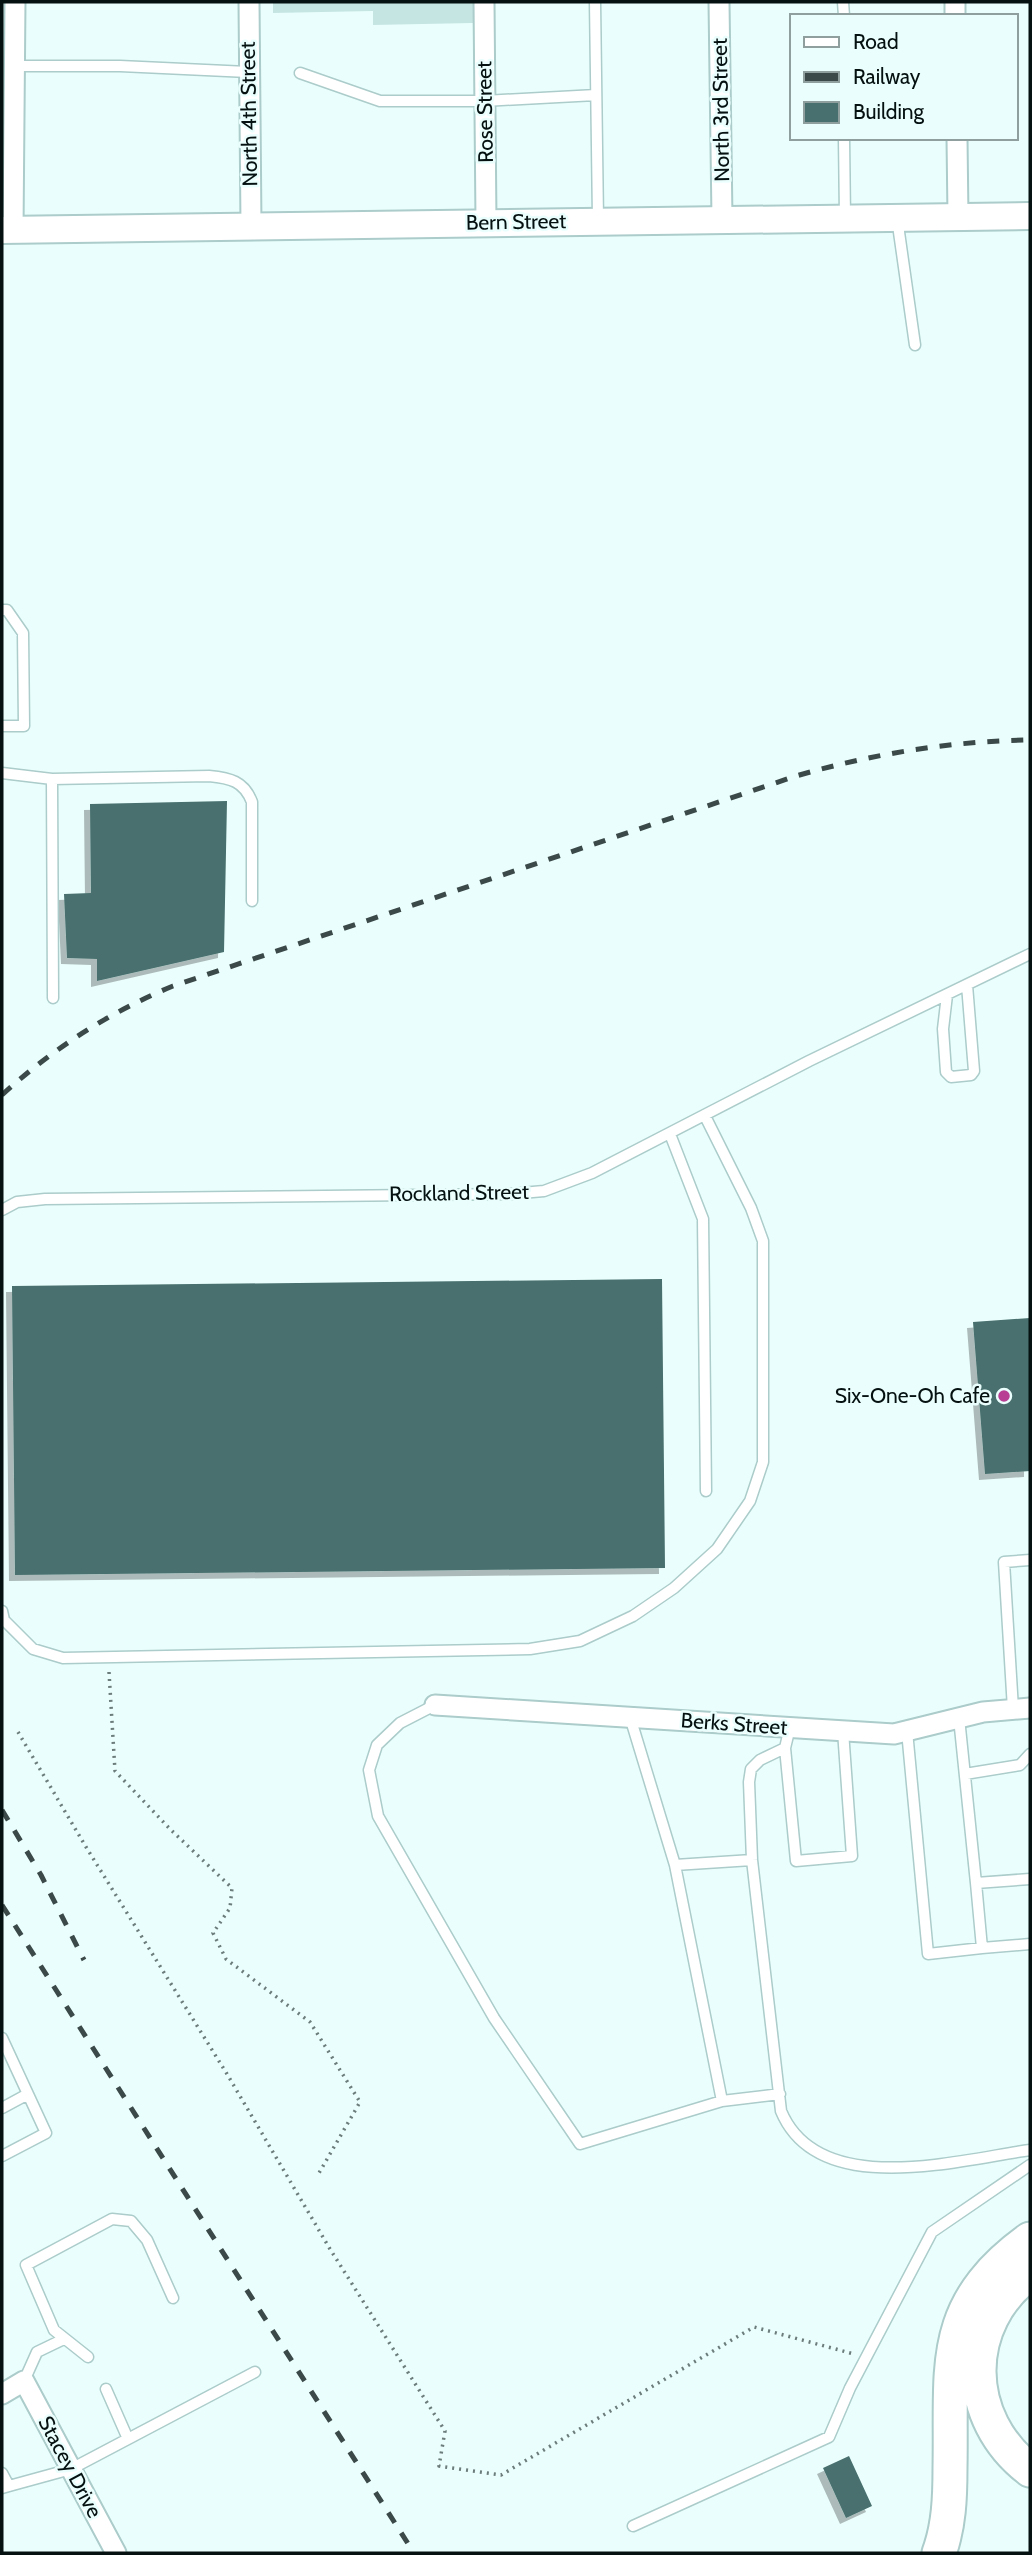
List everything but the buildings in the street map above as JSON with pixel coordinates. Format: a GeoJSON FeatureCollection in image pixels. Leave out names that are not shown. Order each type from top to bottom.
{"type":"FeatureCollection","features":[{"type":"Feature","properties":{"kind":"highway"},"geometry":{"type":"LineString","coordinates":[[939,2553],[948,2514],[952,2362],[958,2327],[970,2300],[986,2277],[1006,2256],[1030,2239]]}},
{"type":"Feature","properties":{"kind":"highway"},"geometry":{"type":"LineString","coordinates":[[1030,2273],[1007,2294],[994,2313],[985,2335],[979,2369],[983,2404],[992,2426],[1012,2454],[1030,2470]]}},
{"type":"Feature","properties":{"kind":"street","name":"North 4th Street"},"geometry":{"type":"LineString","coordinates":[[249,2],[251,226]]}},
{"type":"Feature","properties":{"kind":"street","name":"Rose Street"},"geometry":{"type":"LineString","coordinates":[[484,2],[486,222]]}},
{"type":"Feature","properties":{"kind":"street","name":"North 3rd Street"},"geometry":{"type":"LineString","coordinates":[[719,2],[722,219]]}},
{"type":"Feature","properties":{"kind":"street"},"geometry":{"type":"LineString","coordinates":[[7,230],[16,66],[11,9]]}},
{"type":"Feature","properties":{"kind":"street"},"geometry":{"type":"LineString","coordinates":[[957,140],[958,217]]}},
{"type":"Feature","properties":{"kind":"street","name":"Bern Street"},"geometry":{"type":"LineString","coordinates":[[7,230],[1030,216]]}},
{"type":"Feature","properties":{"kind":"street","name":"Berks Street"},"geometry":{"type":"LineString","coordinates":[[435,1705],[894,1734],[983,1712],[1022,1709]]}},
{"type":"Feature","properties":{"kind":"street"},"geometry":{"type":"LineString","coordinates":[[2,2394],[24,2381]]}},
{"type":"Feature","properties":{"kind":"street","name":"Stacey Drive"},"geometry":{"type":"LineString","coordinates":[[24,2381],[116,2553]]}},
{"type":"Feature","properties":{"kind":"lane"},"geometry":{"type":"LineString","coordinates":[[595,2],[598,221]]}},
{"type":"Feature","properties":{"kind":"lane"},"geometry":{"type":"LineString","coordinates":[[16,66],[120,66],[248,72]]}},
{"type":"Feature","properties":{"kind":"lane"},"geometry":{"type":"LineString","coordinates":[[300,74],[380,101],[484,101],[596,95]]}},
{"type":"Feature","properties":{"kind":"lane"},"geometry":{"type":"LineString","coordinates":[[845,140],[845,218]]}},
{"type":"Feature","properties":{"kind":"lane"},"geometry":{"type":"LineString","coordinates":[[897,218],[915,345]]}},
{"type":"Feature","properties":{"kind":"lane"},"geometry":{"type":"LineString","coordinates":[[2,610],[7,610],[23,633],[24,726],[2,726]]}},
{"type":"Feature","properties":{"kind":"lane"},"geometry":{"type":"LineString","coordinates":[[2,773],[52,779],[209,776],[231,778],[248,792],[252,802],[253,901]]}},
{"type":"Feature","properties":{"kind":"lane"},"geometry":{"type":"LineString","coordinates":[[52,779],[53,998]]}},
{"type":"Feature","properties":{"kind":"lane","name":"Rockland Street"},"geometry":{"type":"LineString","coordinates":[[2,1210],[17,1202],[45,1199],[510,1194],[544,1191],[592,1173],[809,1061],[1030,954]]}},
{"type":"Feature","properties":{"kind":"lane"},"geometry":{"type":"LineString","coordinates":[[947,995],[943,1030],[946,1072],[951,1077],[971,1075],[974,1071],[967,985]]}},
{"type":"Feature","properties":{"kind":"lane"},"geometry":{"type":"LineString","coordinates":[[2,1611],[4,1620],[33,1649],[63,1658],[530,1649],[580,1641],[633,1616],[674,1588],[717,1549],[750,1501],[763,1462],[763,1241],[751,1208],[705,1116]]}},
{"type":"Feature","properties":{"kind":"lane"},"geometry":{"type":"LineString","coordinates":[[670,1134],[703,1219],[706,1491]]}},
{"type":"Feature","properties":{"kind":"lane"},"geometry":{"type":"LineString","coordinates":[[1022,1709],[1004,1562],[1030,1560]]}},
{"type":"Feature","properties":{"kind":"lane"},"geometry":{"type":"LineString","coordinates":[[435,1705],[400,1723],[377,1745],[369,1770],[378,1816],[494,2018],[580,2144],[722,2101],[780,2094]]}},
{"type":"Feature","properties":{"kind":"lane"},"geometry":{"type":"LineString","coordinates":[[630,1717],[675,1865],[722,2101]]}},
{"type":"Feature","properties":{"kind":"lane"},"geometry":{"type":"LineString","coordinates":[[959,1718],[982,1948]]}},
{"type":"Feature","properties":{"kind":"lane"},"geometry":{"type":"LineString","coordinates":[[790,1727],[785,1748],[796,1861],[852,1856],[844,1731]]}},
{"type":"Feature","properties":{"kind":"lane"},"geometry":{"type":"LineString","coordinates":[[907,1731],[928,1954],[1030,1944]]}},
{"type":"Feature","properties":{"kind":"lane"},"geometry":{"type":"LineString","coordinates":[[785,1748],[760,1760],[751,1769],[748,1782],[752,1860],[781,2111],[787,2124],[805,2145],[829,2158],[864,2168],[900,2169],[1030,2150]]}},
{"type":"Feature","properties":{"kind":"lane"},"geometry":{"type":"LineString","coordinates":[[965,1774],[1020,1765],[1030,1754]]}},
{"type":"Feature","properties":{"kind":"lane"},"geometry":{"type":"LineString","coordinates":[[675,1865],[752,1860]]}},
{"type":"Feature","properties":{"kind":"lane"},"geometry":{"type":"LineString","coordinates":[[976,1883],[1030,1878]]}},
{"type":"Feature","properties":{"kind":"lane"},"geometry":{"type":"LineString","coordinates":[[2,2038],[5,2053],[46,2133],[2,2157]]}},
{"type":"Feature","properties":{"kind":"lane"},"geometry":{"type":"LineString","coordinates":[[2,2108],[28,2094]]}},
{"type":"Feature","properties":{"kind":"lane"},"geometry":{"type":"LineString","coordinates":[[633,2526],[828,2437],[866,2357],[932,2232],[1030,2165]]}},
{"type":"Feature","properties":{"kind":"lane"},"geometry":{"type":"LineString","coordinates":[[88,2357],[54,2330],[26,2265],[112,2219],[131,2221],[147,2240],[173,2298]]}},
{"type":"Feature","properties":{"kind":"lane"},"geometry":{"type":"LineString","coordinates":[[24,2381],[37,2352],[64,2339]]}},
{"type":"Feature","properties":{"kind":"lane"},"geometry":{"type":"LineString","coordinates":[[2,2473],[5,2487],[71,2469],[255,2372]]}},
{"type":"Feature","properties":{"kind":"lane"},"geometry":{"type":"LineString","coordinates":[[106,2389],[128,2439]]}},
{"type":"Feature","properties":{"kind":"path"},"geometry":{"type":"LineString","coordinates":[[107,1657],[115,1771],[170,1829],[232,1888],[230,1908],[213,1933],[226,1959],[310,2022],[360,2102],[319,2173]]}},
{"type":"Feature","properties":{"kind":"path"},"geometry":{"type":"LineString","coordinates":[[18,1732],[227,2074],[330,2249],[445,2431],[439,2466],[501,2476],[754,2327],[866,2357]]}},
{"type":"Feature","properties":{"kind":"shaded area"},"geometry":{"type":"Polygon","coordinates":[[[273,2],[473,2],[473,23],[373,25],[373,11],[273,13],[273,2]]]}},
{"type":"Feature","properties":{"kind":"railway"},"geometry":{"type":"LineString","coordinates":[[2,1095],[61,1047],[104,1020],[173,986],[796,776],[912,750],[1030,740]]}},
{"type":"Feature","properties":{"kind":"railway"},"geometry":{"type":"LineString","coordinates":[[2,1810],[41,1875],[84,1960]]}},
{"type":"Feature","properties":{"kind":"railway"},"geometry":{"type":"LineString","coordinates":[[2,1905],[414,2553]]}},
{"type":"Feature","properties":{"kind":"place","name":"Six-One-Oh Cafe"},"geometry":{"type":"Point","coordinates":[1004,1396]}}]}
